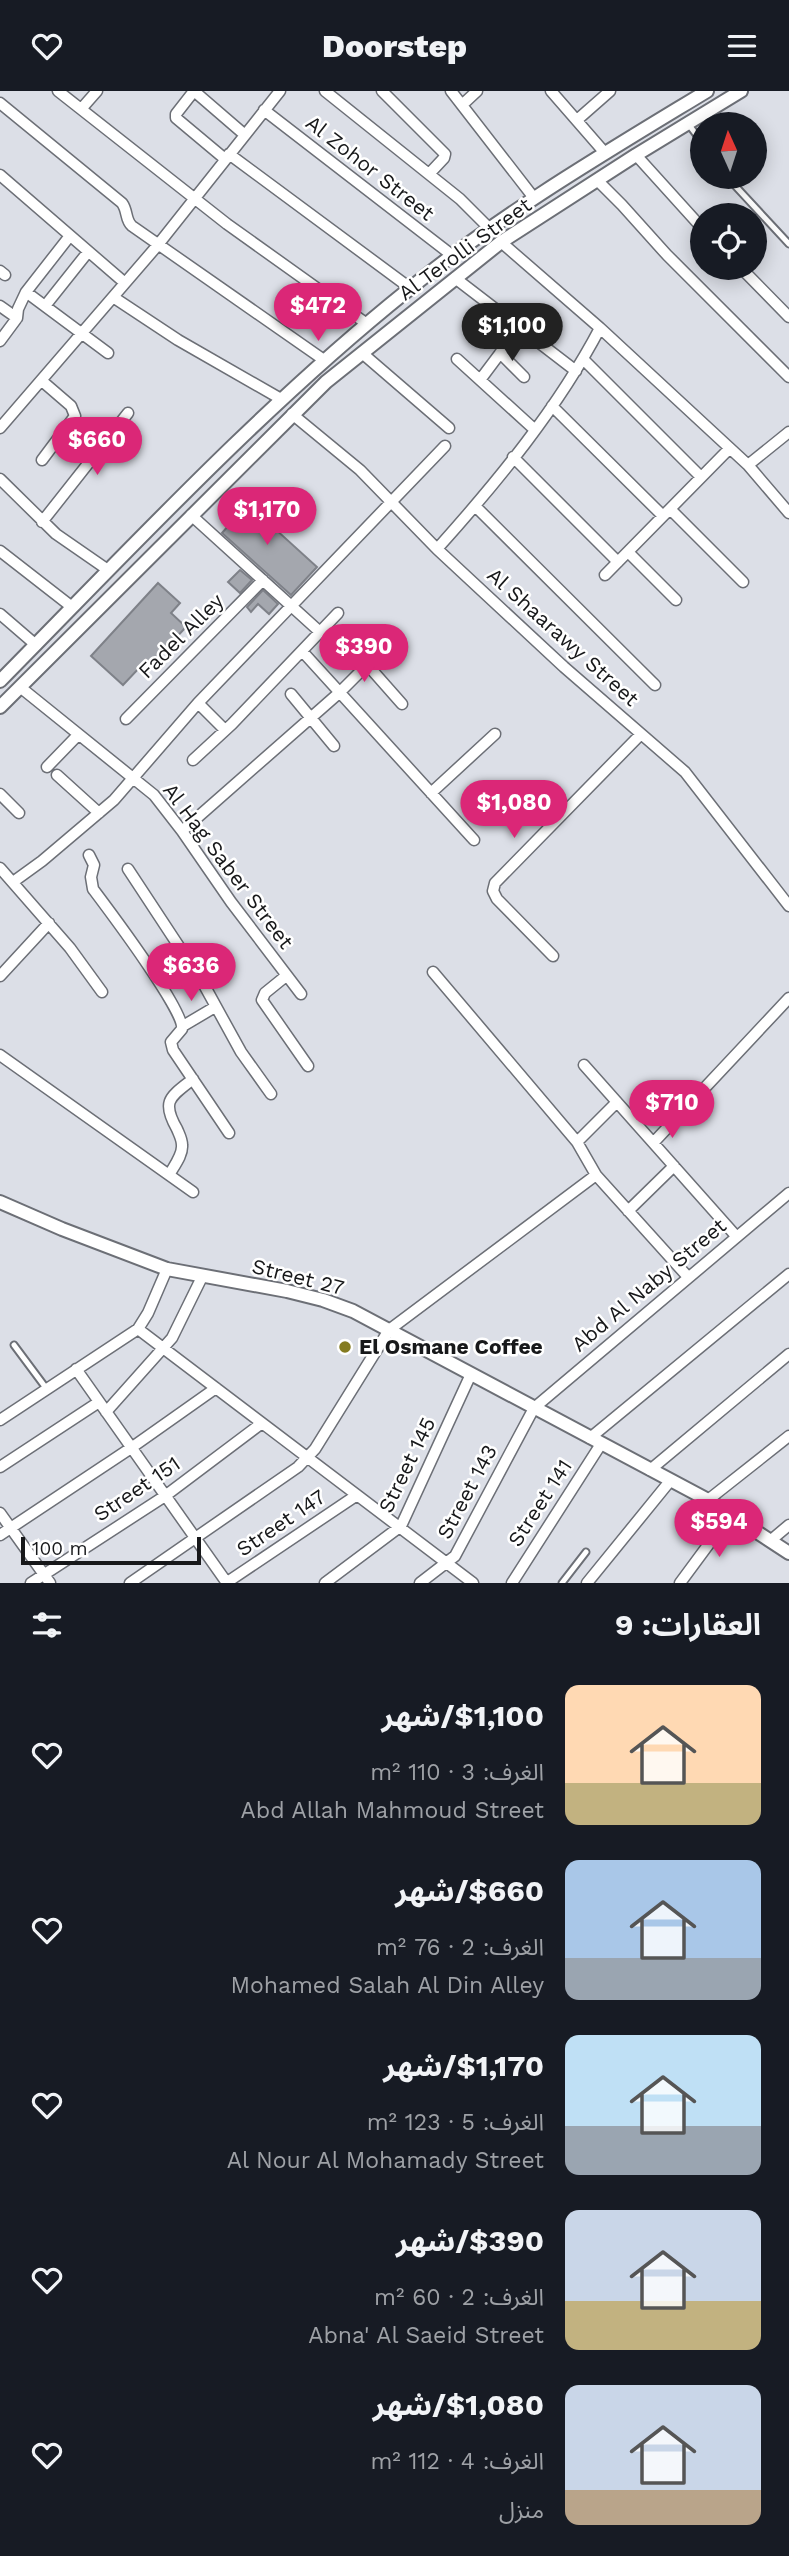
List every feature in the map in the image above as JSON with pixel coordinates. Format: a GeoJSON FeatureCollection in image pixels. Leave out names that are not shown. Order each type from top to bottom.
{"type":"FeatureCollection","features":[{"type":"Feature","properties":{"kind":"street"},"geometry":{"type":"LineString","coordinates":[[58,91],[227,224],[367,324]]}},
{"type":"Feature","properties":{"kind":"street"},"geometry":{"type":"LineString","coordinates":[[82,108],[97,91]]}},
{"type":"Feature","properties":{"kind":"street"},"geometry":{"type":"LineString","coordinates":[[245,135],[194,91],[176,118],[410,288]]}},
{"type":"Feature","properties":{"kind":"street"},"geometry":{"type":"LineString","coordinates":[[0,428],[157,246],[280,91]]}},
{"type":"Feature","properties":{"kind":"street"},"geometry":{"type":"LineString","coordinates":[[325,91],[460,199],[490,229]]}},
{"type":"Feature","properties":{"kind":"street"},"geometry":{"type":"LineString","coordinates":[[382,91],[445,154],[429,174]]}},
{"type":"Feature","properties":{"kind":"street"},"geometry":{"type":"LineString","coordinates":[[451,91],[534,198]]}},
{"type":"Feature","properties":{"kind":"street"},"geometry":{"type":"LineString","coordinates":[[462,105],[477,91]]}},
{"type":"Feature","properties":{"kind":"street"},"geometry":{"type":"LineString","coordinates":[[551,91],[605,153]]}},
{"type":"Feature","properties":{"kind":"street"},"geometry":{"type":"LineString","coordinates":[[577,120],[610,91]]}},
{"type":"Feature","properties":{"kind":"street","name":"Al Terolli Street"},"geometry":{"type":"LineString","coordinates":[[0,681],[281,399],[410,288],[534,198],[708,91]]}},
{"type":"Feature","properties":{"kind":"street","name":"Al Terolli Street"},"geometry":{"type":"LineString","coordinates":[[0,707],[326,382],[501,242],[741,91]]}},
{"type":"Feature","properties":{"kind":"street"},"geometry":{"type":"LineString","coordinates":[[0,103],[122,203],[127,212],[128,223],[157,246],[324,360]]}},
{"type":"Feature","properties":{"kind":"street","name":"Al Zohor Street"},"geometry":{"type":"LineString","coordinates":[[264,110],[453,256]]}},
{"type":"Feature","properties":{"kind":"street"},"geometry":{"type":"LineString","coordinates":[[636,155],[690,215]]}},
{"type":"Feature","properties":{"kind":"street"},"geometry":{"type":"LineString","coordinates":[[0,175],[125,283]]}},
{"type":"Feature","properties":{"kind":"street"},"geometry":{"type":"LineString","coordinates":[[597,180],[667,255],[789,377]]}},
{"type":"Feature","properties":{"kind":"street"},"geometry":{"type":"LineString","coordinates":[[0,341],[17,318],[26,292],[69,237]]}},
{"type":"Feature","properties":{"kind":"street"},"geometry":{"type":"LineString","coordinates":[[501,242],[600,328],[748,465],[789,513]]}},
{"type":"Feature","properties":{"kind":"street"},"geometry":{"type":"LineString","coordinates":[[45,306],[89,252]]}},
{"type":"Feature","properties":{"kind":"street"},"geometry":{"type":"LineString","coordinates":[[455,278],[576,371]]}},
{"type":"Feature","properties":{"kind":"street"},"geometry":{"type":"LineString","coordinates":[[753,280],[789,317]]}},
{"type":"Feature","properties":{"kind":"street"},"geometry":{"type":"LineString","coordinates":[[26,292],[108,353]]}},
{"type":"Feature","properties":{"kind":"street"},"geometry":{"type":"LineString","coordinates":[[113,297],[178,340],[281,399]]}},
{"type":"Feature","properties":{"kind":"street"},"geometry":{"type":"LineString","coordinates":[[0,306],[17,318]]}},
{"type":"Feature","properties":{"kind":"street"},"geometry":{"type":"LineString","coordinates":[[480,380],[519,328]]}},
{"type":"Feature","properties":{"kind":"street"},"geometry":{"type":"LineString","coordinates":[[437,548],[475,506],[552,406],[584,360],[600,328]]}},
{"type":"Feature","properties":{"kind":"street"},"geometry":{"type":"LineString","coordinates":[[362,353],[449,428]]}},
{"type":"Feature","properties":{"kind":"street"},"geometry":{"type":"LineString","coordinates":[[500,353],[524,377]]}},
{"type":"Feature","properties":{"kind":"street"},"geometry":{"type":"LineString","coordinates":[[457,359],[534,429]]}},
{"type":"Feature","properties":{"kind":"street"},"geometry":{"type":"LineString","coordinates":[[584,360],[701,477]]}},
{"type":"Feature","properties":{"kind":"street"},"geometry":{"type":"LineString","coordinates":[[41,460],[75,416],[71,406],[42,381]]}},
{"type":"Feature","properties":{"kind":"street"},"geometry":{"type":"LineString","coordinates":[[552,406],[743,582]]}},
{"type":"Feature","properties":{"kind":"street"},"geometry":{"type":"LineString","coordinates":[[42,522],[128,412]]}},
{"type":"Feature","properties":{"kind":"street","name":"Al Shaarawy Street"},"geometry":{"type":"LineString","coordinates":[[292,414],[360,470],[437,548],[564,667],[672,758],[692,779],[789,906]]}},
{"type":"Feature","properties":{"kind":"street"},"geometry":{"type":"LineString","coordinates":[[748,465],[789,432]]}},
{"type":"Feature","properties":{"kind":"street"},"geometry":{"type":"LineString","coordinates":[[102,992],[49,923],[5,877],[100,813],[134,779],[198,703],[444,446]]}},
{"type":"Feature","properties":{"kind":"street"},"geometry":{"type":"LineString","coordinates":[[605,575],[729,449]]}},
{"type":"Feature","properties":{"kind":"street"},"geometry":{"type":"LineString","coordinates":[[513,457],[618,562]]}},
{"type":"Feature","properties":{"kind":"street"},"geometry":{"type":"LineString","coordinates":[[0,479],[42,522],[108,570]]}},
{"type":"Feature","properties":{"kind":"street"},"geometry":{"type":"LineString","coordinates":[[475,506],[655,685]]}},
{"type":"Feature","properties":{"kind":"street"},"geometry":{"type":"LineString","coordinates":[[191,515],[320,632]]}},
{"type":"Feature","properties":{"kind":"street"},"geometry":{"type":"LineString","coordinates":[[0,551],[72,607]]}},
{"type":"Feature","properties":{"kind":"street"},"geometry":{"type":"LineString","coordinates":[[628,552],[676,600]]}},
{"type":"Feature","properties":{"kind":"street","name":"Fadel Alley"},"geometry":{"type":"LineString","coordinates":[[126,719],[263,580]]}},
{"type":"Feature","properties":{"kind":"street"},"geometry":{"type":"LineString","coordinates":[[193,760],[338,613]]}},
{"type":"Feature","properties":{"kind":"street"},"geometry":{"type":"LineString","coordinates":[[0,614],[36,645]]}},
{"type":"Feature","properties":{"kind":"street"},"geometry":{"type":"LineString","coordinates":[[183,831],[339,693],[394,638]]}},
{"type":"Feature","properties":{"kind":"street"},"geometry":{"type":"LineString","coordinates":[[349,644],[402,704]]}},
{"type":"Feature","properties":{"kind":"street"},"geometry":{"type":"LineString","coordinates":[[302,651],[474,840]]}},
{"type":"Feature","properties":{"kind":"street","name":"Al Hag Saber Street"},"geometry":{"type":"LineString","coordinates":[[20,687],[154,795],[301,995]]}},
{"type":"Feature","properties":{"kind":"street"},"geometry":{"type":"LineString","coordinates":[[291,694],[334,746]]}},
{"type":"Feature","properties":{"kind":"street"},"geometry":{"type":"LineString","coordinates":[[198,703],[225,730]]}},
{"type":"Feature","properties":{"kind":"street"},"geometry":{"type":"LineString","coordinates":[[431,793],[495,734]]}},
{"type":"Feature","properties":{"kind":"street"},"geometry":{"type":"LineString","coordinates":[[554,956],[497,899],[493,891],[495,883],[641,734]]}},
{"type":"Feature","properties":{"kind":"street"},"geometry":{"type":"LineString","coordinates":[[47,767],[78,736]]}},
{"type":"Feature","properties":{"kind":"street"},"geometry":{"type":"LineString","coordinates":[[57,775],[100,813]]}},
{"type":"Feature","properties":{"kind":"street"},"geometry":{"type":"LineString","coordinates":[[0,794],[19,813]]}},
{"type":"Feature","properties":{"kind":"street"},"geometry":{"type":"LineString","coordinates":[[89,855],[94,865],[91,877],[93,889],[156,979],[183,1026]]}},
{"type":"Feature","properties":{"kind":"street"},"geometry":{"type":"LineString","coordinates":[[128,869],[203,983],[240,1052],[271,1094]]}},
{"type":"Feature","properties":{"kind":"street"},"geometry":{"type":"LineString","coordinates":[[0,976],[49,923]]}},
{"type":"Feature","properties":{"kind":"street"},"geometry":{"type":"LineString","coordinates":[[433,972],[577,1142],[597,1175],[688,1277]]}},
{"type":"Feature","properties":{"kind":"street"},"geometry":{"type":"LineString","coordinates":[[286,975],[265,993],[262,1000],[308,1066]]}},
{"type":"Feature","properties":{"kind":"street"},"geometry":{"type":"LineString","coordinates":[[654,1143],[789,998]]}},
{"type":"Feature","properties":{"kind":"street"},"geometry":{"type":"LineString","coordinates":[[215,1007],[183,1026],[172,1039],[171,1046],[229,1133]]}},
{"type":"Feature","properties":{"kind":"street"},"geometry":{"type":"LineString","coordinates":[[0,1055],[193,1192]]}},
{"type":"Feature","properties":{"kind":"street"},"geometry":{"type":"LineString","coordinates":[[584,1065],[736,1236]]}},
{"type":"Feature","properties":{"kind":"street"},"geometry":{"type":"LineString","coordinates":[[169,1175],[182,1152],[182,1145],[168,1113],[168,1106],[175,1093],[192,1079]]}},
{"type":"Feature","properties":{"kind":"street"},"geometry":{"type":"LineString","coordinates":[[577,1142],[617,1102]]}},
{"type":"Feature","properties":{"kind":"street"},"geometry":{"type":"LineString","coordinates":[[628,1211],[674,1166]]}},
{"type":"Feature","properties":{"kind":"street"},"geometry":{"type":"LineString","coordinates":[[130,1583],[196,1539],[308,1457],[389,1330],[597,1175]]}},
{"type":"Feature","properties":{"kind":"street","name":"Abd Al Naby Street"},"geometry":{"type":"LineString","coordinates":[[534,1408],[789,1193]]}},
{"type":"Feature","properties":{"kind":"street","name":"Street 27"},"geometry":{"type":"LineString","coordinates":[[0,1202],[167,1269],[287,1291],[353,1311],[708,1500],[789,1553]]}},
{"type":"Feature","properties":{"kind":"street"},"geometry":{"type":"LineString","coordinates":[[0,1420],[138,1329],[167,1269]]}},
{"type":"Feature","properties":{"kind":"street","name":"Street 141"},"geometry":{"type":"LineString","coordinates":[[512,1583],[596,1441],[789,1274]]}},
{"type":"Feature","properties":{"kind":"street"},"geometry":{"type":"LineString","coordinates":[[106,1412],[165,1348],[202,1276]]}},
{"type":"Feature","properties":{"kind":"street"},"geometry":{"type":"LineString","coordinates":[[138,1329],[473,1583]]}},
{"type":"Feature","properties":{"kind":"street"},"geometry":{"type":"LineString","coordinates":[[650,1470],[789,1354]]}},
{"type":"Feature","properties":{"kind":"street"},"geometry":{"type":"LineString","coordinates":[[76,1369],[227,1583]]}},
{"type":"Feature","properties":{"kind":"street","name":"Street 145"},"geometry":{"type":"LineString","coordinates":[[325,1583],[401,1526],[471,1374]]}},
{"type":"Feature","properties":{"kind":"street"},"geometry":{"type":"LineString","coordinates":[[0,1535],[216,1388]]}},
{"type":"Feature","properties":{"kind":"street"},"geometry":{"type":"LineString","coordinates":[[0,1467],[99,1402]]}},
{"type":"Feature","properties":{"kind":"street","name":"Street 143"},"geometry":{"type":"LineString","coordinates":[[420,1583],[447,1564],[461,1546],[534,1408]]}},
{"type":"Feature","properties":{"kind":"street","name":"Street 151"},"geometry":{"type":"LineString","coordinates":[[31,1583],[47,1579],[165,1496],[262,1423]]}},
{"type":"Feature","properties":{"kind":"street"},"geometry":{"type":"LineString","coordinates":[[708,1500],[789,1436]]}},
{"type":"Feature","properties":{"kind":"street"},"geometry":{"type":"LineString","coordinates":[[587,1583],[670,1481]]}},
{"type":"Feature","properties":{"kind":"street","name":"Street 147"},"geometry":{"type":"LineString","coordinates":[[227,1583],[357,1495]]}},
{"type":"Feature","properties":{"kind":"street"},"geometry":{"type":"LineString","coordinates":[[0,1513],[47,1579]]}},
{"type":"Feature","properties":{"kind":"street"},"geometry":{"type":"LineString","coordinates":[[680,1583],[731,1514]]}},
{"type":"Feature","properties":{"kind":"street"},"geometry":{"type":"LineString","coordinates":[[770,1541],[789,1525]]}},
{"type":"Feature","properties":{"kind":"lane"},"geometry":{"type":"LineString","coordinates":[[738,189],[789,244]]}},
{"type":"Feature","properties":{"kind":"lane"},"geometry":{"type":"LineString","coordinates":[[14,1345],[46,1388]]}},
{"type":"Feature","properties":{"kind":"lane"},"geometry":{"type":"LineString","coordinates":[[562,1583],[586,1552]]}},
{"type":"Feature","properties":{"kind":"building"},"geometry":{"type":"Polygon","coordinates":[[[240,497],[317,567],[291,595],[222,533],[229,525],[221,518],[240,497]]]}},
{"type":"Feature","properties":{"kind":"building"},"geometry":{"type":"Polygon","coordinates":[[[240,570],[252,580],[240,593],[228,582],[240,570]]]}},
{"type":"Feature","properties":{"kind":"building"},"geometry":{"type":"Polygon","coordinates":[[[158,583],[180,603],[171,613],[186,627],[145,671],[140,667],[123,685],[91,656],[158,583]]]}},
{"type":"Feature","properties":{"kind":"building"},"geometry":{"type":"Polygon","coordinates":[[[263,590],[278,604],[269,614],[258,604],[251,612],[247,607],[263,590]]]}},
{"type":"Feature","properties":{"kind":"place","name":"El Osmane Coffee"},"geometry":{"type":"Point","coordinates":[345,1347]}}]}
